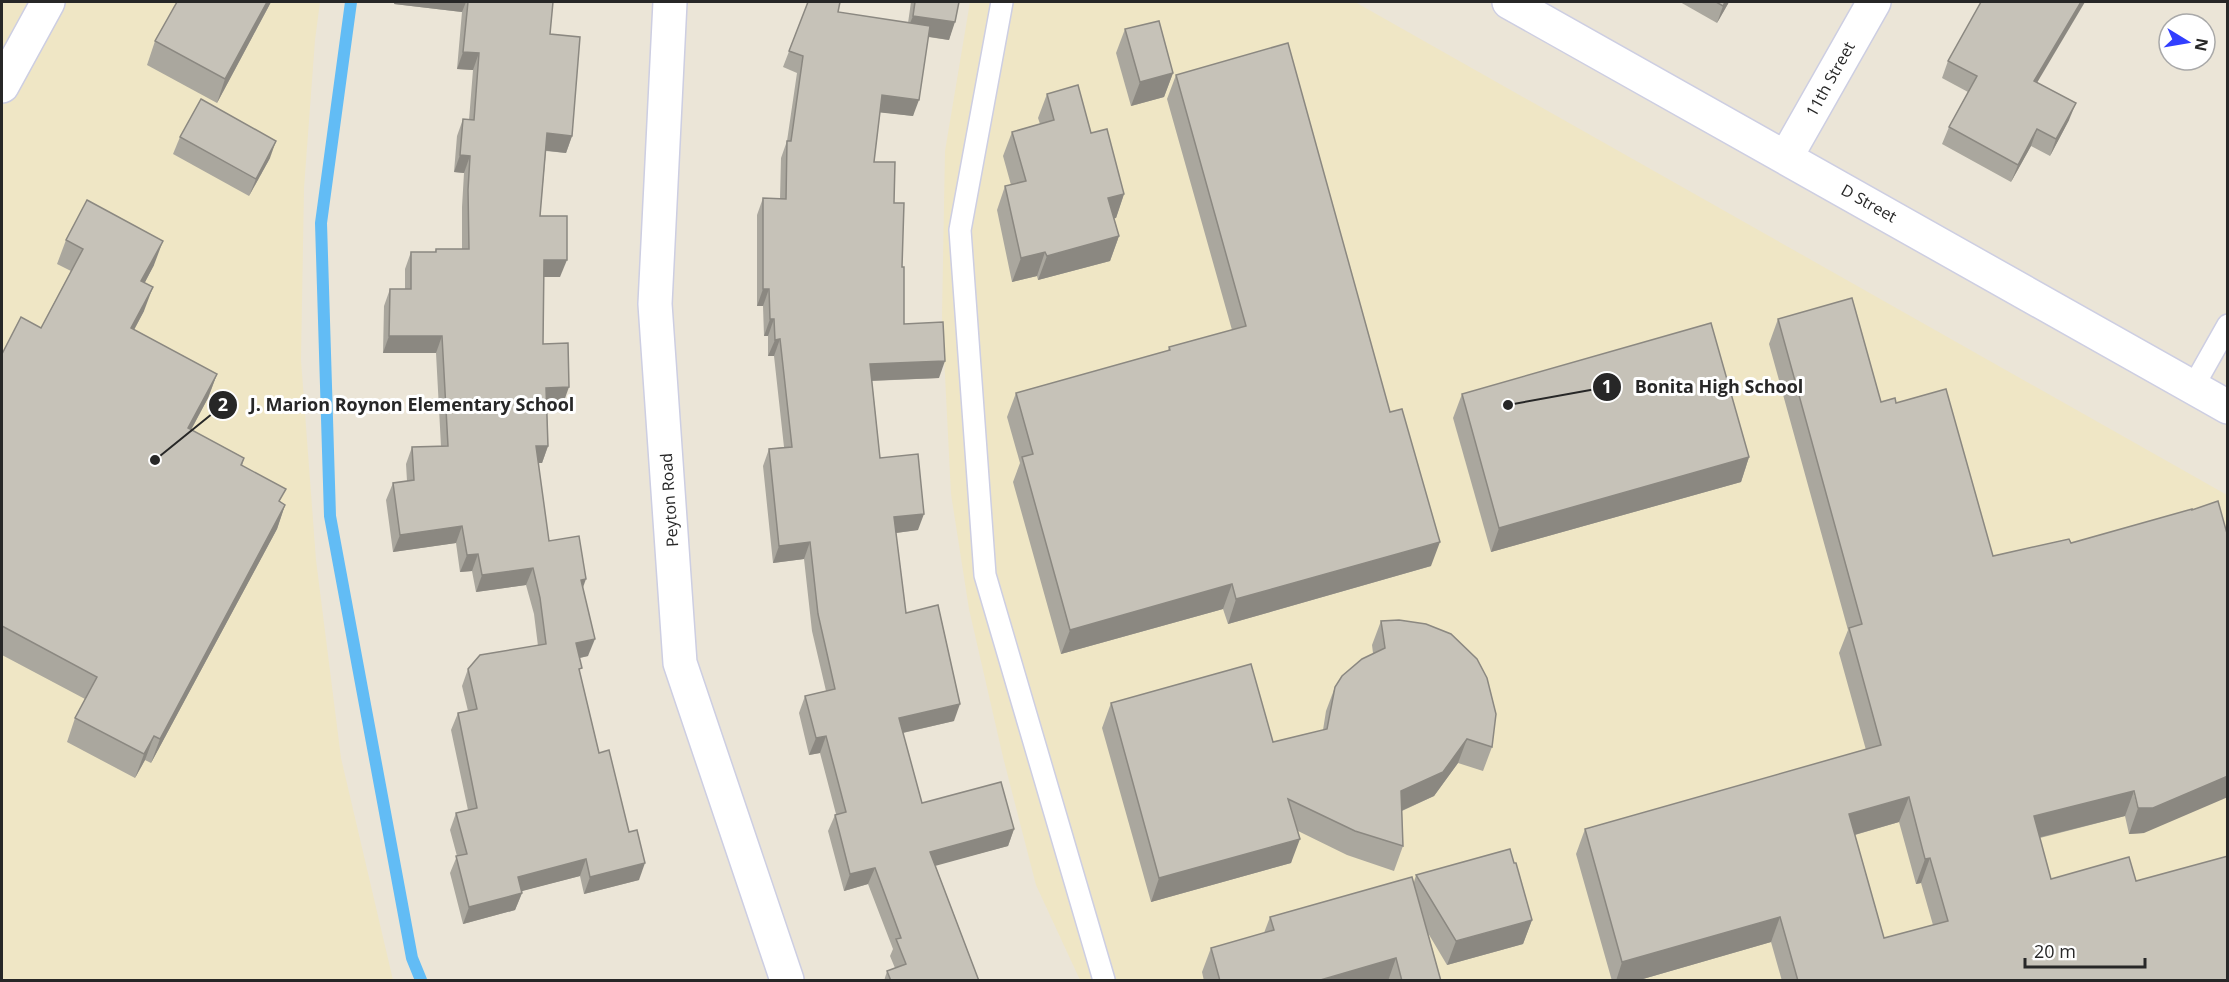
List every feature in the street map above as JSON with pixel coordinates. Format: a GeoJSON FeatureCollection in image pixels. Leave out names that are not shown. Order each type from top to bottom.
{"type":"FeatureCollection","features":[{"type":"Feature","properties":{"kind":"street"},"geometry":{"type":"LineString","coordinates":[[2,86],[48,2]]}},
{"type":"Feature","properties":{"kind":"street","name":"Peyton Road"},"geometry":{"type":"LineString","coordinates":[[670,2],[656,304],[680,663],[787,981]]}},
{"type":"Feature","properties":{"kind":"street","name":"D Street"},"geometry":{"type":"LineString","coordinates":[[1509,2],[2228,407]]}},
{"type":"Feature","properties":{"kind":"street","name":"11th Street"},"geometry":{"type":"LineString","coordinates":[[1786,157],[1874,2]]}},
{"type":"Feature","properties":{"kind":"lane"},"geometry":{"type":"LineString","coordinates":[[1002,2],[960,230],[985,575],[1104,981]]}},
{"type":"Feature","properties":{"kind":"lane"},"geometry":{"type":"LineString","coordinates":[[2193,387],[2228,325]]}},
{"type":"Feature","properties":{"kind":"shaded area"},"geometry":{"type":"Polygon","coordinates":[[[2,2],[320,2],[304,188],[301,360],[316,560],[341,758],[393,980],[2,980],[2,2]]]}},
{"type":"Feature","properties":{"kind":"shaded area"},"geometry":{"type":"Polygon","coordinates":[[[970,2],[1355,2],[2227,495],[2227,980],[1080,980],[1036,885],[1003,757],[969,609],[951,494],[942,316],[945,151],[970,2]]]}},
{"type":"Feature","properties":{"kind":"building"},"geometry":{"type":"Polygon","coordinates":[[[177,2],[267,2],[225,79],[155,41],[177,2]]]}},
{"type":"Feature","properties":{"kind":"building"},"geometry":{"type":"Polygon","coordinates":[[[468,2],[553,2],[550,34],[580,37],[572,136],[547,133],[540,216],[567,216],[567,260],[544,260],[543,344],[568,343],[569,387],[546,388],[548,446],[536,446],[549,541],[579,536],[586,579],[581,580],[595,639],[576,643],[582,668],[579,669],[599,753],[609,750],[629,832],[637,830],[645,863],[590,877],[586,859],[518,877],[522,893],[469,907],[456,856],[467,854],[456,813],[477,808],[458,713],[477,709],[468,669],[480,655],[546,644],[540,598],[533,568],[482,575],[478,554],[467,555],[462,526],[400,535],[393,483],[414,480],[412,447],[448,446],[442,336],[389,336],[390,289],[411,289],[411,252],[469,249],[470,156],[460,155],[463,119],[474,120],[479,53],[463,52],[468,2]]]}},
{"type":"Feature","properties":{"kind":"building"},"geometry":{"type":"Polygon","coordinates":[[[808,2],[840,2],[838,12],[930,26],[919,100],[882,95],[874,162],[895,162],[894,203],[904,203],[902,267],[904,267],[904,324],[943,322],[945,361],[870,364],[880,458],[918,454],[924,514],[894,517],[906,613],[938,605],[960,704],[899,718],[922,803],[1001,782],[1014,829],[930,852],[979,981],[891,981],[887,971],[906,964],[896,939],[901,938],[875,868],[850,874],[835,815],[846,812],[826,736],[816,738],[805,696],[835,689],[818,614],[810,542],[779,546],[769,449],[792,447],[780,339],[775,340],[774,319],[770,319],[769,289],[763,289],[763,198],[786,199],[787,141],[791,141],[803,56],[789,51],[808,2]]]}},
{"type":"Feature","properties":{"kind":"building"},"geometry":{"type":"Polygon","coordinates":[[[915,2],[959,2],[955,22],[913,16],[915,2]]]}},
{"type":"Feature","properties":{"kind":"building"},"geometry":{"type":"Polygon","coordinates":[[[1981,2],[2081,2],[2034,81],[2076,103],[2056,139],[2037,129],[2018,165],[1949,127],[1977,76],[1948,61],[1981,2]]]}},
{"type":"Feature","properties":{"kind":"building"},"geometry":{"type":"Polygon","coordinates":[[[1159,21],[1173,73],[1140,82],[1125,29],[1159,21]]]}},
{"type":"Feature","properties":{"kind":"building"},"geometry":{"type":"Polygon","coordinates":[[[1288,43],[1390,412],[1402,409],[1440,542],[1236,599],[1232,584],[1070,630],[1022,457],[1033,454],[1016,393],[1246,326],[1176,75],[1288,43]]]}},
{"type":"Feature","properties":{"kind":"building"},"geometry":{"type":"Polygon","coordinates":[[[1078,85],[1091,133],[1107,129],[1124,194],[1108,198],[1119,236],[1047,256],[1045,252],[1021,258],[1005,186],[1026,181],[1012,132],[1054,120],[1047,94],[1078,85]]]}},
{"type":"Feature","properties":{"kind":"building"},"geometry":{"type":"Polygon","coordinates":[[[201,99],[276,141],[256,179],[180,137],[201,99]]]}},
{"type":"Feature","properties":{"kind":"building"},"geometry":{"type":"Polygon","coordinates":[[[87,200],[163,241],[141,281],[153,287],[131,328],[217,374],[188,428],[244,458],[241,465],[286,489],[279,501],[285,505],[160,739],[154,736],[144,754],[75,718],[97,677],[2,626],[2,354],[21,317],[41,328],[83,249],[66,240],[87,200]]]}},
{"type":"Feature","properties":{"kind":"building"},"geometry":{"type":"Polygon","coordinates":[[[1852,298],[1881,402],[1895,398],[1896,403],[1946,389],[1993,556],[2069,539],[2071,543],[2218,501],[2228,537],[2228,776],[2153,808],[2138,808],[2134,791],[2034,816],[2051,879],[2129,857],[2136,881],[2228,856],[2228,981],[1798,981],[1780,917],[1622,962],[1585,829],[1881,745],[1849,628],[1862,624],[1778,319],[1852,298]],[[1909,797],[1849,814],[1884,938],[1948,921],[1930,858],[1925,859],[1909,797]]]}},
{"type":"Feature","properties":{"kind":"building"},"geometry":{"type":"Polygon","coordinates":[[[1711,323],[1749,457],[1499,528],[1462,394],[1711,323]]]}},
{"type":"Feature","properties":{"kind":"building"},"geometry":{"type":"Polygon","coordinates":[[[1399,620],[1426,624],[1451,634],[1477,659],[1487,678],[1496,714],[1492,747],[1467,739],[1443,772],[1401,791],[1403,846],[1355,831],[1288,799],[1300,839],[1159,878],[1111,703],[1251,664],[1273,742],[1327,729],[1335,687],[1342,676],[1362,659],[1385,648],[1381,621],[1399,620]]]}},
{"type":"Feature","properties":{"kind":"building"},"geometry":{"type":"Polygon","coordinates":[[[1510,849],[1532,920],[1456,941],[1416,875],[1510,849]]]}},
{"type":"Feature","properties":{"kind":"building"},"geometry":{"type":"Polygon","coordinates":[[[1412,877],[1441,981],[1402,981],[1396,958],[1317,981],[1220,981],[1211,948],[1274,930],[1270,917],[1412,877]]]}},
{"type":"Feature","properties":{"kind":"waterway"},"geometry":{"type":"LineString","coordinates":[[351,2],[321,223],[330,516],[412,958],[421,980]]}},
{"type":"Feature","properties":{"kind":"place","name":"Bonita High School"},"geometry":{"type":"Point","coordinates":[1508,405]}},
{"type":"Feature","properties":{"kind":"place","name":"J. Marion Roynon Elementary School"},"geometry":{"type":"Point","coordinates":[155,460]}}]}
